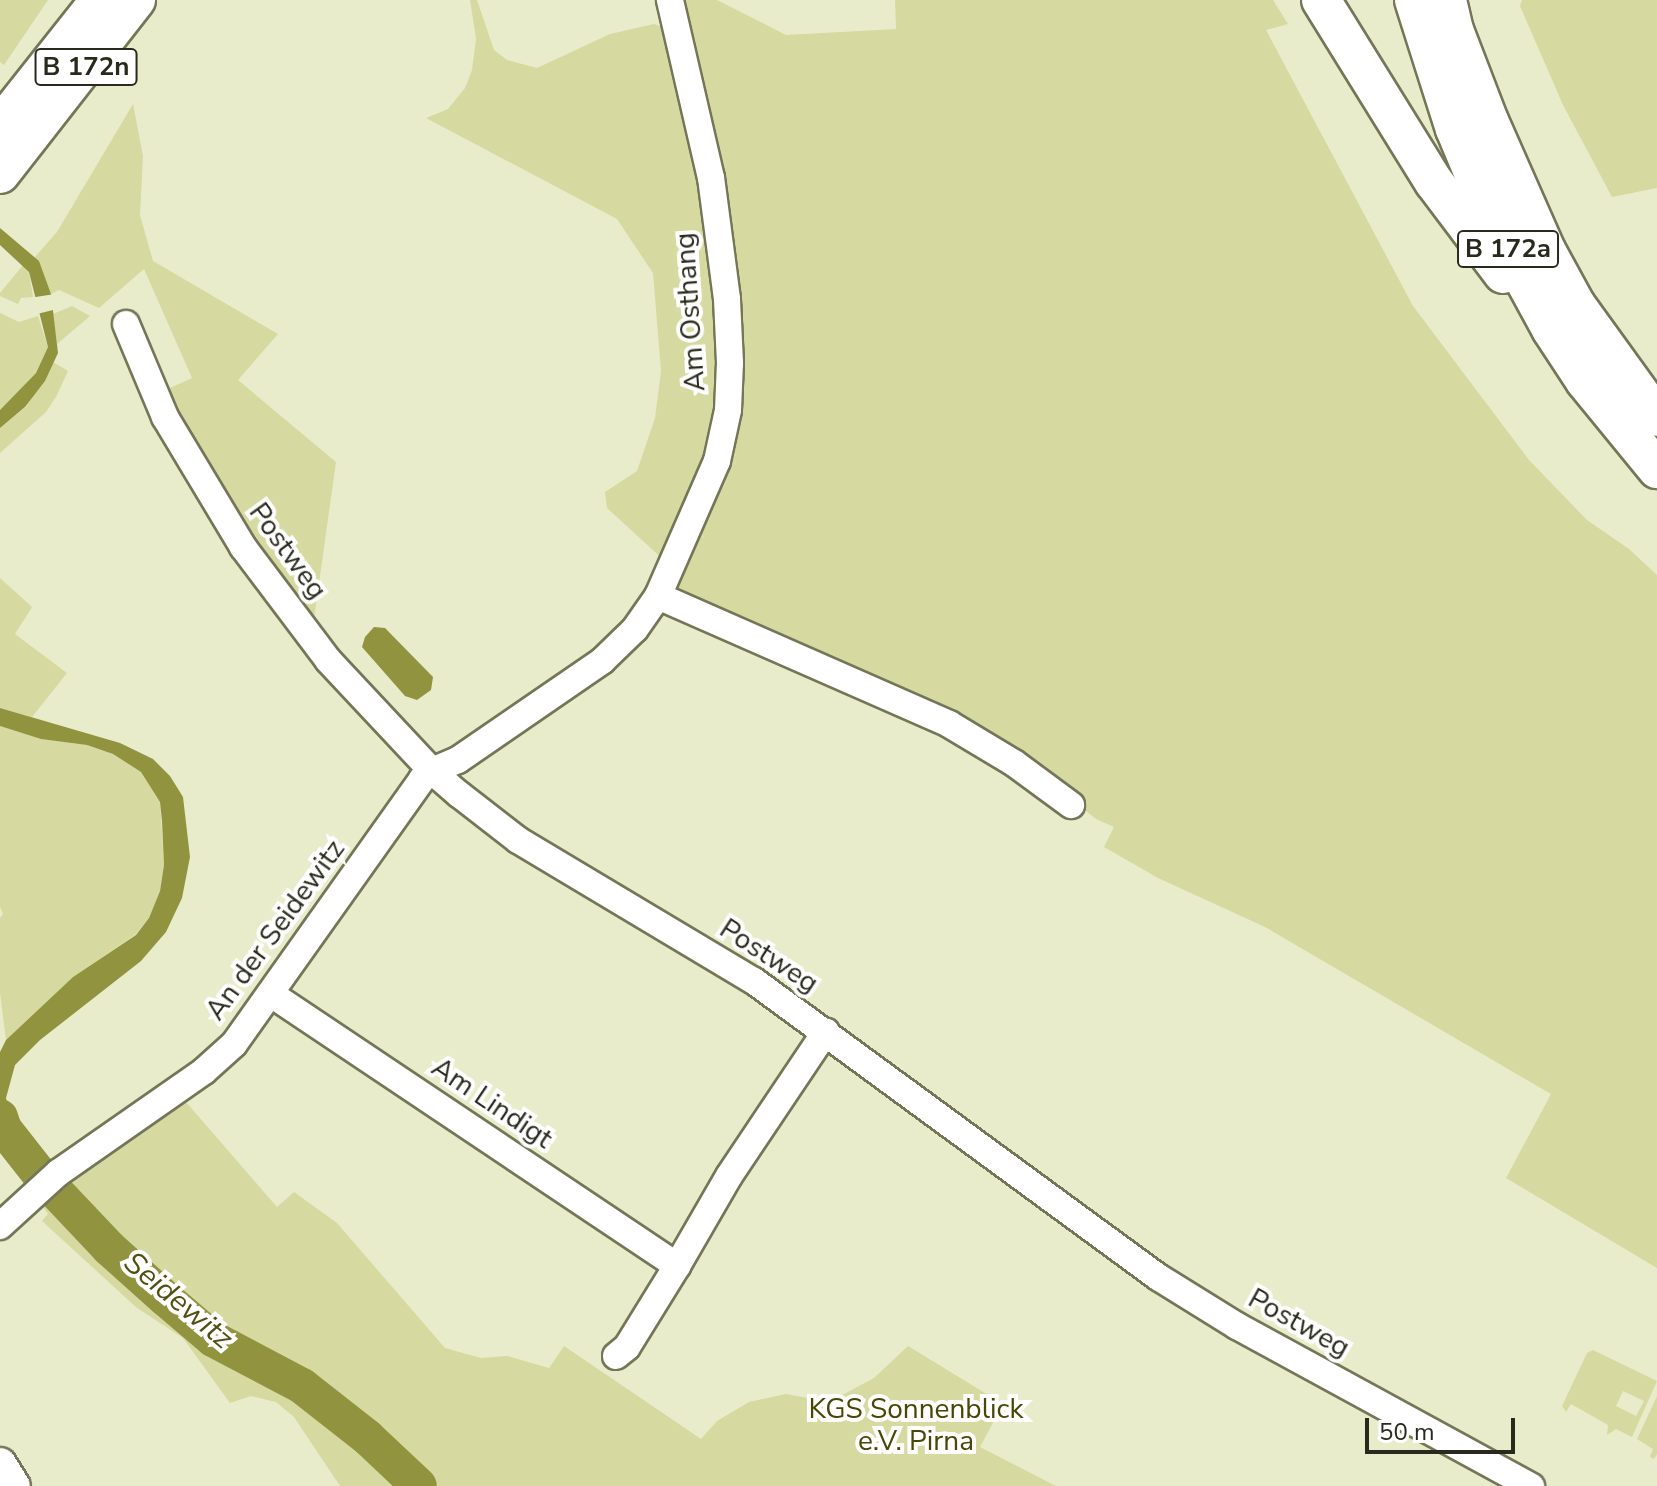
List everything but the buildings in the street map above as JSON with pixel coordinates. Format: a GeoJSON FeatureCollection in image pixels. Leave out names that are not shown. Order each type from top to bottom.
{"type":"FeatureCollection","features":[{"type":"Feature","properties":{"kind":"highway","name":"B 172n"},"geometry":{"type":"LineString","coordinates":[[0,174],[15,124],[100,0]]}},
{"type":"Feature","properties":{"kind":"highway","name":"B 172n"},"geometry":{"type":"LineString","coordinates":[[15,124],[136,0]]}},
{"type":"Feature","properties":{"kind":"highway","name":"B 172a"},"geometry":{"type":"LineString","coordinates":[[1321,0],[1468,232],[1551,329]]}},
{"type":"Feature","properties":{"kind":"highway","name":"B 172a"},"geometry":{"type":"LineString","coordinates":[[1414,0],[1455,129],[1497,230],[1551,329],[1585,381],[1657,469]]}},
{"type":"Feature","properties":{"kind":"highway","name":"B 172a"},"geometry":{"type":"LineString","coordinates":[[1447,0],[1454,30],[1489,121],[1546,250],[1576,305],[1657,417]]}},
{"type":"Feature","properties":{"kind":"main road"},"geometry":{"type":"LineString","coordinates":[[0,1464],[14,1486]]}},
{"type":"Feature","properties":{"kind":"street","name":"Am Osthang"},"geometry":{"type":"LineString","coordinates":[[432,771],[458,760],[602,661],[635,629],[658,596],[717,461],[728,410],[730,363],[727,299],[711,178],[672,7]]}},
{"type":"Feature","properties":{"kind":"street","name":"Postweg"},"geometry":{"type":"LineString","coordinates":[[126,324],[165,417],[243,547],[328,660],[432,771],[518,840],[754,981],[826,1031],[1110,1246],[1237,1326],[1531,1486]]}},
{"type":"Feature","properties":{"kind":"street"},"geometry":{"type":"LineString","coordinates":[[658,596],[949,724],[1014,763],[1071,805]]}},
{"type":"Feature","properties":{"kind":"street","name":"An der Seidewitz"},"geometry":{"type":"LineString","coordinates":[[0,1226],[32,1193],[204,1071],[234,1044],[414,791],[432,771]]}},
{"type":"Feature","properties":{"kind":"street","name":"Am Lindigt"},"geometry":{"type":"LineString","coordinates":[[271,994],[677,1266]]}},
{"type":"Feature","properties":{"kind":"street"},"geometry":{"type":"LineString","coordinates":[[616,1356],[627,1347],[729,1176],[826,1031]]}},
{"type":"Feature","properties":{"kind":"green space"},"geometry":{"type":"Polygon","coordinates":[[[0,0],[48,0],[4,65],[0,62],[0,0]]]}},
{"type":"Feature","properties":{"kind":"green space"},"geometry":{"type":"Polygon","coordinates":[[[470,0],[477,0],[494,50],[507,60],[537,68],[610,34],[654,24],[669,29],[706,177],[723,408],[667,563],[607,508],[605,492],[637,471],[655,418],[661,371],[653,273],[617,219],[426,118],[448,109],[465,88],[472,70],[476,39],[470,0]]]}},
{"type":"Feature","properties":{"kind":"green space"},"geometry":{"type":"Polygon","coordinates":[[[675,0],[717,0],[786,35],[896,29],[895,0],[1273,0],[1288,24],[1266,30],[1413,306],[1529,460],[1587,520],[1629,549],[1657,575],[1657,1268],[1506,1178],[1551,1094],[1265,927],[1158,878],[1104,847],[1114,827],[1096,819],[1042,776],[670,594],[732,408],[675,0]]]}},
{"type":"Feature","properties":{"kind":"green space"},"geometry":{"type":"Polygon","coordinates":[[[1522,0],[1657,0],[1657,188],[1612,197],[1563,105],[1520,6],[1522,0]]]}},
{"type":"Feature","properties":{"kind":"green space"},"geometry":{"type":"Polygon","coordinates":[[[133,104],[143,156],[140,215],[153,261],[278,334],[238,380],[336,462],[314,619],[308,620],[262,558],[161,392],[192,378],[144,269],[99,308],[59,290],[51,294],[34,258],[57,232],[133,104]]]}},
{"type":"Feature","properties":{"kind":"green space"},"geometry":{"type":"Polygon","coordinates":[[[24,264],[29,272],[33,297],[21,298],[18,304],[0,296],[0,293],[24,264]]]}},
{"type":"Feature","properties":{"kind":"green space"},"geometry":{"type":"Polygon","coordinates":[[[72,306],[90,316],[57,344],[53,314],[72,306]]]}},
{"type":"Feature","properties":{"kind":"green space"},"geometry":{"type":"Polygon","coordinates":[[[0,313],[19,322],[38,316],[48,347],[36,373],[0,410],[0,313]]]}},
{"type":"Feature","properties":{"kind":"green space"},"geometry":{"type":"Polygon","coordinates":[[[53,362],[68,371],[56,397],[46,412],[0,453],[0,428],[26,407],[53,362]]]}},
{"type":"Feature","properties":{"kind":"green space"},"geometry":{"type":"Polygon","coordinates":[[[0,578],[32,607],[15,634],[67,673],[32,717],[0,708],[0,578]]]}},
{"type":"Feature","properties":{"kind":"green space"},"geometry":{"type":"Polygon","coordinates":[[[0,726],[41,739],[87,745],[113,754],[141,772],[160,802],[164,865],[160,891],[149,918],[136,934],[73,977],[6,1040],[0,993],[0,918],[3,914],[0,907],[0,726]]]}},
{"type":"Feature","properties":{"kind":"green space","name":"KGS Sonnenblick e.V. Pirna"},"geometry":{"type":"Polygon","coordinates":[[[179,1094],[277,1207],[294,1192],[337,1223],[445,1348],[481,1358],[507,1356],[549,1368],[564,1346],[701,1439],[717,1421],[749,1402],[786,1394],[829,1402],[874,1378],[908,1346],[1003,1404],[980,1447],[1056,1486],[419,1486],[302,1386],[213,1339],[109,1248],[51,1187],[179,1094]]]}},
{"type":"Feature","properties":{"kind":"green space"},"geometry":{"type":"Polygon","coordinates":[[[42,1194],[157,1306],[254,1372],[298,1394],[343,1427],[409,1486],[340,1486],[294,1417],[276,1402],[251,1396],[230,1403],[183,1338],[137,1308],[42,1221],[48,1214],[37,1199],[42,1194]]]}},
{"type":"Feature","properties":{"kind":"green space"},"geometry":{"type":"Polygon","coordinates":[[[1593,1350],[1657,1381],[1632,1437],[1616,1429],[1607,1435],[1608,1425],[1571,1404],[1566,1412],[1562,1406],[1587,1353],[1593,1350]],[[1623,1391],[1616,1406],[1636,1416],[1644,1401],[1623,1391]]]}},
{"type":"Feature","properties":{"kind":"green space"},"geometry":{"type":"Polygon","coordinates":[[[1657,1396],[1657,1454],[1654,1459],[1650,1457],[1653,1449],[1637,1439],[1657,1396]]]}},
{"type":"Feature","properties":{"kind":"shaded area"},"geometry":{"type":"Polygon","coordinates":[[[0,228],[39,261],[51,294],[58,353],[45,381],[25,407],[0,428],[0,410],[36,373],[48,347],[29,272],[0,245],[0,228]]]}},
{"type":"Feature","properties":{"kind":"shaded area"},"geometry":{"type":"Polygon","coordinates":[[[374,627],[385,628],[433,677],[431,690],[417,700],[405,696],[362,647],[365,637],[374,627]]]}},
{"type":"Feature","properties":{"kind":"shaded area"},"geometry":{"type":"Polygon","coordinates":[[[0,708],[120,743],[153,759],[170,776],[183,797],[190,857],[182,898],[166,932],[141,961],[40,1040],[15,1065],[6,1098],[13,1128],[53,1167],[32,1184],[0,1139],[0,1052],[6,1040],[73,977],[136,935],[149,918],[160,891],[164,865],[162,821],[160,802],[141,772],[113,754],[87,745],[41,739],[0,726],[0,708]]]}},
{"type":"Feature","properties":{"kind":"shaded area"},"geometry":{"type":"Polygon","coordinates":[[[51,1187],[109,1248],[213,1339],[302,1386],[367,1437],[419,1486],[409,1486],[343,1427],[298,1394],[254,1372],[157,1306],[42,1194],[51,1187]]]}},
{"type":"Feature","properties":{"kind":"pier"},"geometry":{"type":"Polygon","coordinates":[[[55,294],[57,309],[33,315],[29,298],[55,294]]]}},
{"type":"Feature","properties":{"kind":"waterway","name":"Seidewitz"},"geometry":{"type":"LineString","coordinates":[[0,1117],[4,1129],[41,1176],[109,1248],[165,1298],[213,1339],[302,1386],[367,1437],[419,1486]]}}]}
